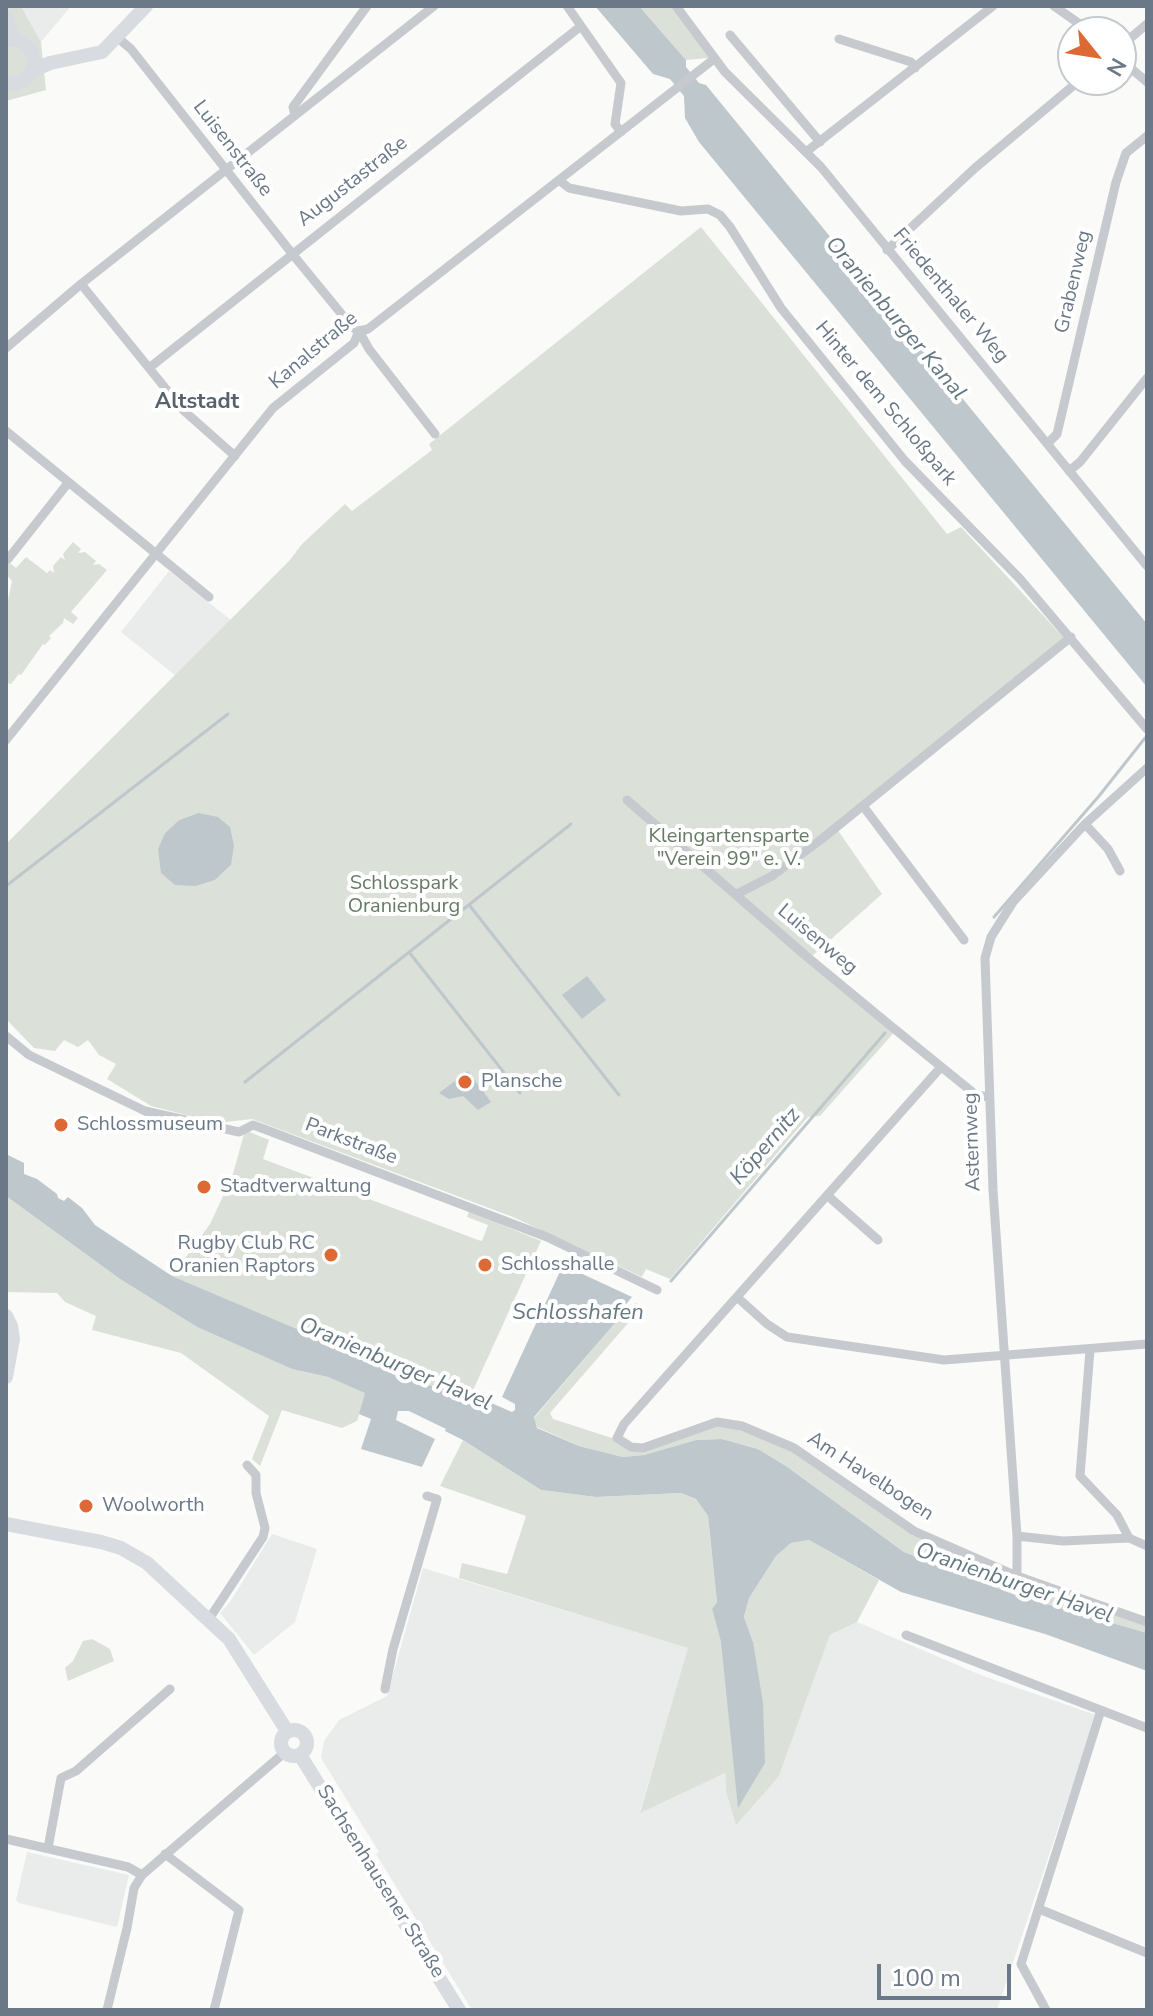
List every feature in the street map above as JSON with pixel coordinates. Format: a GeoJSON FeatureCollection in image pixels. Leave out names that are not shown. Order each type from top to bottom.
{"type":"FeatureCollection","features":[{"type":"Feature","properties":{"kind":"main road"},"geometry":{"type":"LineString","coordinates":[[6,83],[20,83],[38,67],[102,52],[146,6]]}},
{"type":"Feature","properties":{"kind":"main road"},"geometry":{"type":"LineString","coordinates":[[6,17],[12,40],[25,44],[32,51],[83,56]]}},
{"type":"Feature","properties":{"kind":"main road"},"geometry":{"type":"LineString","coordinates":[[32,51],[32,71]]}},
{"type":"Feature","properties":{"kind":"main road"},"geometry":{"type":"LineString","coordinates":[[6,1316],[9,1334],[6,1377]]}},
{"type":"Feature","properties":{"kind":"main road"},"geometry":{"type":"LineString","coordinates":[[6,1524],[101,1542],[121,1548],[147,1563],[229,1639],[287,1731]]}},
{"type":"Feature","properties":{"kind":"main road"},"geometry":{"type":"LineString","coordinates":[[287,1731],[300,1731],[306,1738],[306,1750],[300,1755],[284,1753],[280,1741],[287,1731]]}},
{"type":"Feature","properties":{"kind":"main road","name":"Sachsenhausener Straße"},"geometry":{"type":"LineString","coordinates":[[300,1755],[459,2010]]}},
{"type":"Feature","properties":{"kind":"street"},"geometry":{"type":"LineString","coordinates":[[295,115],[293,107],[367,6]]}},
{"type":"Feature","properties":{"kind":"street"},"geometry":{"type":"LineString","coordinates":[[6,348],[81,284],[434,6]]}},
{"type":"Feature","properties":{"kind":"street"},"geometry":{"type":"LineString","coordinates":[[567,6],[621,83],[615,124],[621,132]]}},
{"type":"Feature","properties":{"kind":"street","name":"Friedenthaler Weg"},"geometry":{"type":"LineString","coordinates":[[676,6],[714,59],[821,167],[1146,564]]}},
{"type":"Feature","properties":{"kind":"street"},"geometry":{"type":"LineString","coordinates":[[806,152],[993,6]]}},
{"type":"Feature","properties":{"kind":"street","name":"Augustastraße"},"geometry":{"type":"LineString","coordinates":[[149,368],[581,26]]}},
{"type":"Feature","properties":{"kind":"street"},"geometry":{"type":"LineString","coordinates":[[730,35],[820,142]]}},
{"type":"Feature","properties":{"kind":"street","name":"Luisenstraße"},"geometry":{"type":"LineString","coordinates":[[118,38],[131,49],[294,256],[353,328],[359,331],[435,434]]}},
{"type":"Feature","properties":{"kind":"street"},"geometry":{"type":"LineString","coordinates":[[839,39],[911,62],[915,68]]}},
{"type":"Feature","properties":{"kind":"street","name":"Kanalstraße"},"geometry":{"type":"LineString","coordinates":[[6,740],[273,408],[354,343],[359,331],[368,329],[714,59]]}},
{"type":"Feature","properties":{"kind":"street"},"geometry":{"type":"LineString","coordinates":[[887,250],[975,168],[1061,96]]}},
{"type":"Feature","properties":{"kind":"street","name":"Grabenweg"},"geometry":{"type":"LineString","coordinates":[[1048,443],[1057,434],[1116,182],[1126,153],[1147,136]]}},
{"type":"Feature","properties":{"kind":"street","name":"Hinter dem Schloßpark"},"geometry":{"type":"LineString","coordinates":[[560,181],[569,188],[681,211],[708,209],[720,215],[781,308],[905,461],[1020,579],[1147,729]]}},
{"type":"Feature","properties":{"kind":"street"},"geometry":{"type":"LineString","coordinates":[[81,284],[183,410],[235,456]]}},
{"type":"Feature","properties":{"kind":"street"},"geometry":{"type":"LineString","coordinates":[[1069,471],[1080,462],[1147,378]]}},
{"type":"Feature","properties":{"kind":"street"},"geometry":{"type":"LineString","coordinates":[[6,431],[209,597]]}},
{"type":"Feature","properties":{"kind":"street"},"geometry":{"type":"LineString","coordinates":[[8,559],[68,483]]}},
{"type":"Feature","properties":{"kind":"street"},"geometry":{"type":"LineString","coordinates":[[737,894],[772,876],[863,806],[1071,637]]}},
{"type":"Feature","properties":{"kind":"street","name":"Asternweg"},"geometry":{"type":"LineString","coordinates":[[1017,1576],[989,1097],[987,947],[1013,902],[1085,824],[1147,768]]}},
{"type":"Feature","properties":{"kind":"street","name":"Luisenweg"},"geometry":{"type":"LineString","coordinates":[[627,800],[806,956],[941,1067],[976,1095],[989,1097]]}},
{"type":"Feature","properties":{"kind":"street"},"geometry":{"type":"LineString","coordinates":[[863,806],[964,940]]}},
{"type":"Feature","properties":{"kind":"street"},"geometry":{"type":"LineString","coordinates":[[1085,824],[1108,849],[1120,871]]}},
{"type":"Feature","properties":{"kind":"street","name":"Parkstraße"},"geometry":{"type":"LineString","coordinates":[[6,1036],[29,1055],[145,1111],[239,1132],[253,1125],[547,1237],[657,1290]]}},
{"type":"Feature","properties":{"kind":"street"},"geometry":{"type":"LineString","coordinates":[[941,1067],[738,1298],[787,1337],[944,1360],[1147,1344]]}},
{"type":"Feature","properties":{"kind":"street"},"geometry":{"type":"LineString","coordinates":[[828,1196],[878,1240]]}},
{"type":"Feature","properties":{"kind":"street","name":"Am Havelbogen"},"geometry":{"type":"LineString","coordinates":[[738,1298],[624,1424],[617,1438],[631,1447],[643,1448],[717,1422],[742,1426],[794,1448],[914,1531],[1017,1576],[1147,1622]]}},
{"type":"Feature","properties":{"kind":"street"},"geometry":{"type":"LineString","coordinates":[[1090,1350],[1080,1476],[1117,1515],[1129,1538]]}},
{"type":"Feature","properties":{"kind":"street"},"geometry":{"type":"LineString","coordinates":[[209,1619],[263,1537],[265,1528],[256,1493],[256,1475],[247,1465]]}},
{"type":"Feature","properties":{"kind":"street"},"geometry":{"type":"LineString","coordinates":[[385,1689],[393,1649],[437,1499],[427,1496]]}},
{"type":"Feature","properties":{"kind":"street"},"geometry":{"type":"LineString","coordinates":[[1017,1536],[1063,1541],[1129,1538],[1147,1546]]}},
{"type":"Feature","properties":{"kind":"street"},"geometry":{"type":"LineString","coordinates":[[906,1635],[1147,1728]]}},
{"type":"Feature","properties":{"kind":"street"},"geometry":{"type":"LineString","coordinates":[[48,1848],[61,1778],[76,1771],[170,1689]]}},
{"type":"Feature","properties":{"kind":"street"},"geometry":{"type":"LineString","coordinates":[[1046,2010],[1021,1964],[1101,1710]]}},
{"type":"Feature","properties":{"kind":"street"},"geometry":{"type":"LineString","coordinates":[[107,2010],[134,1888],[142,1875],[284,1753]]}},
{"type":"Feature","properties":{"kind":"street"},"geometry":{"type":"LineString","coordinates":[[6,1839],[128,1867],[142,1875]]}},
{"type":"Feature","properties":{"kind":"street"},"geometry":{"type":"LineString","coordinates":[[165,1854],[239,1910],[214,2010]]}},
{"type":"Feature","properties":{"kind":"street"},"geometry":{"type":"LineString","coordinates":[[1039,1909],[1147,1953]]}},
{"type":"Feature","properties":{"kind":"shaded area"},"geometry":{"type":"Polygon","coordinates":[[[21,6],[71,6],[41,42],[21,6]]]}},
{"type":"Feature","properties":{"kind":"shaded area"},"geometry":{"type":"Polygon","coordinates":[[[169,571],[231,620],[176,676],[121,632],[169,571]]]}},
{"type":"Feature","properties":{"kind":"shaded area"},"geometry":{"type":"Polygon","coordinates":[[[272,1534],[317,1549],[295,1622],[254,1655],[220,1613],[272,1534]]]}},
{"type":"Feature","properties":{"kind":"shaded area"},"geometry":{"type":"Polygon","coordinates":[[[423,1568],[689,1648],[640,1811],[725,1773],[726,1791],[779,1776],[830,1635],[857,1622],[983,1676],[1096,1715],[997,2010],[472,2010],[321,1758],[324,1741],[339,1720],[387,1696],[423,1568]]]}},
{"type":"Feature","properties":{"kind":"shaded area"},"geometry":{"type":"Polygon","coordinates":[[[27,1852],[129,1875],[117,1927],[19,1903],[16,1900],[27,1852]]]}},
{"type":"Feature","properties":{"kind":"green space"},"geometry":{"type":"Polygon","coordinates":[[[6,6],[21,6],[41,42],[46,90],[6,101],[6,6]]]}},
{"type":"Feature","properties":{"kind":"green space"},"geometry":{"type":"Polygon","coordinates":[[[639,6],[679,6],[718,57],[686,60],[639,6]]]}},
{"type":"Feature","properties":{"kind":"green space","name":"Schlosspark Oranienburg"},"geometry":{"type":"Polygon","coordinates":[[[701,227],[947,534],[961,527],[1066,640],[837,829],[882,894],[811,957],[898,1028],[820,1116],[808,1117],[670,1279],[646,1269],[642,1277],[513,1217],[252,1119],[217,1123],[151,1106],[107,1079],[116,1064],[99,1055],[88,1040],[78,1047],[64,1040],[55,1051],[34,1048],[6,1019],[6,844],[290,560],[302,544],[345,504],[352,511],[432,450],[429,444],[701,227]],[[198,813],[179,820],[165,833],[196,886],[215,880],[231,865],[198,813]]]}},
{"type":"Feature","properties":{"kind":"green space"},"geometry":{"type":"Polygon","coordinates":[[[73,542],[81,549],[78,553],[85,552],[96,561],[93,565],[99,564],[107,570],[71,612],[78,618],[73,624],[64,618],[21,675],[11,684],[6,683],[6,610],[12,581],[6,574],[6,560],[16,568],[26,557],[47,573],[50,570],[54,573],[53,566],[61,557],[65,560],[63,554],[73,542]]]}},
{"type":"Feature","properties":{"kind":"green space"},"geometry":{"type":"Polygon","coordinates":[[[247,1131],[269,1140],[263,1159],[478,1240],[482,1241],[488,1225],[467,1217],[469,1211],[541,1241],[469,1399],[460,1398],[172,1276],[210,1224],[232,1177],[247,1131]]]}},
{"type":"Feature","properties":{"kind":"green space"},"geometry":{"type":"Polygon","coordinates":[[[6,1196],[120,1279],[197,1327],[292,1369],[328,1377],[366,1393],[357,1421],[342,1428],[282,1410],[260,1466],[252,1459],[269,1416],[181,1353],[92,1330],[96,1316],[65,1302],[57,1293],[6,1292],[6,1196]]]}},
{"type":"Feature","properties":{"kind":"green space"},"geometry":{"type":"Polygon","coordinates":[[[636,1303],[643,1306],[550,1413],[553,1419],[643,1448],[717,1422],[794,1448],[914,1531],[1147,1622],[1147,1633],[1015,1595],[904,1552],[758,1449],[722,1439],[696,1440],[644,1455],[623,1457],[579,1446],[537,1427],[534,1418],[636,1303]]]}},
{"type":"Feature","properties":{"kind":"green space"},"geometry":{"type":"Polygon","coordinates":[[[463,1440],[541,1490],[596,1497],[681,1493],[696,1499],[708,1516],[717,1602],[712,1609],[721,1642],[753,1642],[744,1617],[749,1598],[776,1556],[791,1543],[809,1540],[879,1580],[857,1622],[830,1635],[779,1776],[736,1825],[726,1791],[725,1773],[640,1813],[688,1648],[459,1578],[462,1563],[507,1574],[526,1516],[440,1486],[463,1440]]]}},
{"type":"Feature","properties":{"kind":"green space"},"geometry":{"type":"Polygon","coordinates":[[[92,1639],[110,1649],[114,1661],[68,1681],[65,1668],[73,1661],[83,1641],[92,1639]]]}},
{"type":"Feature","properties":{"kind":"water","name":"Oranienburger Kanal"},"geometry":{"type":"Polygon","coordinates":[[[595,6],[639,6],[686,60],[686,67],[699,83],[706,85],[1147,624],[1147,687],[699,142],[685,118],[684,96],[670,79],[653,74],[595,6]]]}},
{"type":"Feature","properties":{"kind":"water"},"geometry":{"type":"Polygon","coordinates":[[[198,813],[218,817],[230,827],[234,846],[231,865],[215,880],[196,886],[175,885],[161,873],[158,849],[165,833],[179,820],[198,813]]]}},
{"type":"Feature","properties":{"kind":"water"},"geometry":{"type":"Polygon","coordinates":[[[587,976],[606,1000],[582,1019],[562,995],[587,976]]]}},
{"type":"Feature","properties":{"kind":"water","name":"Plansche"},"geometry":{"type":"Polygon","coordinates":[[[468,1071],[491,1102],[478,1110],[463,1096],[449,1099],[439,1093],[468,1071]]]}},
{"type":"Feature","properties":{"kind":"water","name":"Schlosshafen"},"geometry":{"type":"Polygon","coordinates":[[[6,1154],[24,1163],[24,1174],[37,1179],[58,1198],[64,1201],[68,1197],[82,1208],[95,1225],[172,1276],[460,1398],[480,1398],[512,1412],[515,1404],[502,1397],[563,1265],[632,1297],[613,1320],[616,1322],[534,1417],[537,1428],[579,1446],[623,1457],[644,1455],[696,1440],[722,1439],[758,1449],[904,1552],[1015,1595],[1147,1633],[1147,1671],[1045,1634],[901,1592],[809,1540],[791,1543],[776,1556],[749,1598],[744,1617],[753,1642],[763,1703],[765,1763],[738,1808],[721,1642],[712,1609],[717,1602],[708,1516],[696,1499],[681,1493],[596,1497],[541,1490],[446,1429],[409,1411],[398,1411],[396,1420],[435,1439],[422,1467],[361,1449],[371,1419],[359,1414],[365,1393],[328,1377],[292,1369],[197,1327],[120,1279],[6,1196],[6,1154]]]}},
{"type":"Feature","properties":{"kind":"waterway"},"geometry":{"type":"LineString","coordinates":[[6,886],[228,714]]}},
{"type":"Feature","properties":{"kind":"waterway","name":"Köpernitz"},"geometry":{"type":"LineString","coordinates":[[994,917],[1145,738]]}},
{"type":"Feature","properties":{"kind":"waterway"},"geometry":{"type":"LineString","coordinates":[[245,1082],[571,824]]}},
{"type":"Feature","properties":{"kind":"waterway"},"geometry":{"type":"LineString","coordinates":[[470,906],[619,1095]]}},
{"type":"Feature","properties":{"kind":"waterway"},"geometry":{"type":"LineString","coordinates":[[409,952],[520,1093]]}},
{"type":"Feature","properties":{"kind":"waterway","name":"Köpernitz"},"geometry":{"type":"LineString","coordinates":[[671,1281],[885,1033]]}},
{"type":"Feature","properties":{"kind":"place","name":"Plansche"},"geometry":{"type":"Point","coordinates":[465,1082]}},
{"type":"Feature","properties":{"kind":"place","name":"Schlossmuseum"},"geometry":{"type":"Point","coordinates":[61,1125]}},
{"type":"Feature","properties":{"kind":"place","name":"Stadtverwaltung"},"geometry":{"type":"Point","coordinates":[204,1187]}},
{"type":"Feature","properties":{"kind":"place","name":"Rugby Club RC Oranien Raptors"},"geometry":{"type":"Point","coordinates":[331,1255]}},
{"type":"Feature","properties":{"kind":"place","name":"Schlosshalle"},"geometry":{"type":"Point","coordinates":[485,1265]}},
{"type":"Feature","properties":{"kind":"place","name":"Woolworth"},"geometry":{"type":"Point","coordinates":[86,1506]}},
{"type":"Feature","properties":{"kind":"district","name":"Altstadt"},"geometry":{"type":"Point","coordinates":[197,403]}},
{"type":"Feature","properties":{"kind":"park label","name":"Kleingartensparte \"Verein 99\" e. V."},"geometry":{"type":"Point","coordinates":[729,848]}},
{"type":"Feature","properties":{"kind":"water label","name":"Oranienburger Havel"},"geometry":{"type":"Point","coordinates":[395,1365]}},
{"type":"Feature","properties":{"kind":"water label","name":"Oranienburger Havel"},"geometry":{"type":"Point","coordinates":[1014,1584]}}]}
